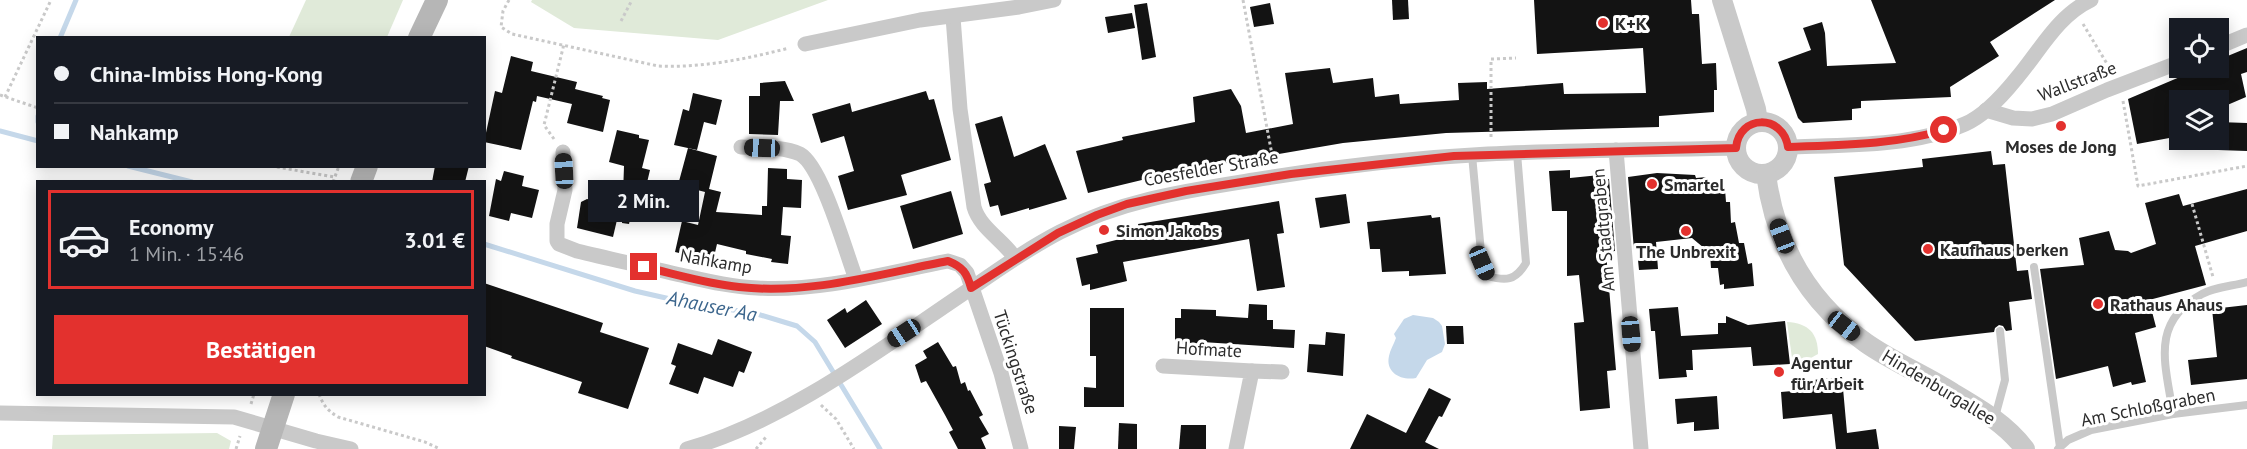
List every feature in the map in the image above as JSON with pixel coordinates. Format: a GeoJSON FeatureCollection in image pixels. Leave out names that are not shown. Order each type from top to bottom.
{"type":"FeatureCollection","features":[{"type":"Feature","properties":{"kind":"main road"},"geometry":{"type":"LineString","coordinates":[[420,36],[437,0]]}},
{"type":"Feature","properties":{"kind":"main road"},"geometry":{"type":"LineString","coordinates":[[269,438],[283,396]]}},
{"type":"Feature","properties":{"kind":"street"},"geometry":{"type":"LineString","coordinates":[[805,44],[920,20],[1054,0]]}},
{"type":"Feature","properties":{"kind":"street"},"geometry":{"type":"LineString","coordinates":[[1722,0],[1758,122]]}},
{"type":"Feature","properties":{"kind":"street"},"geometry":{"type":"LineString","coordinates":[[1788,147],[1860,144],[1922,136],[1966,124],[1986,110],[2015,80],[2051,33],[2073,10],[2091,0]]}},
{"type":"Feature","properties":{"kind":"street"},"geometry":{"type":"LineString","coordinates":[[953,16],[960,109],[974,207],[977,218],[1015,258]]}},
{"type":"Feature","properties":{"kind":"street"},"geometry":{"type":"LineString","coordinates":[[2229,42],[2247,35]]}},
{"type":"Feature","properties":{"kind":"street","name":"Wallstraße"},"geometry":{"type":"LineString","coordinates":[[1986,110],[2013,118],[2032,119],[2120,93],[2169,68]]}},
{"type":"Feature","properties":{"kind":"street"},"geometry":{"type":"LineString","coordinates":[[1758,122],[1775,125],[1783,132],[1788,147],[1786,160],[1780,167],[1766,174],[1753,173],[1744,168],[1738,161],[1736,148],[1740,133],[1747,126],[1758,122]]}},
{"type":"Feature","properties":{"kind":"street"},"geometry":{"type":"LineString","coordinates":[[741,147],[784,149],[809,161],[824,190],[856,279]]}},
{"type":"Feature","properties":{"kind":"street","name":"Coesfelder Straße"},"geometry":{"type":"LineString","coordinates":[[687,449],[752,424],[809,393],[1015,258],[1058,233],[1127,204],[1186,191],[1276,176],[1473,155],[1736,148]]}},
{"type":"Feature","properties":{"kind":"street","name":"Am Stadtgraben"},"geometry":{"type":"LineString","coordinates":[[1616,150],[1641,449]]}},
{"type":"Feature","properties":{"kind":"street","name":"Nahkamp"},"geometry":{"type":"LineString","coordinates":[[563,152],[565,190],[556,235],[560,244],[567,248],[737,287],[784,289],[856,279],[948,261],[960,265],[967,273],[971,288]]}},
{"type":"Feature","properties":{"kind":"street","name":"Hindenburgallee"},"geometry":{"type":"LineString","coordinates":[[1766,174],[1769,195],[1784,240],[1802,280],[1818,302],[1866,343],[1995,418],[2025,449]]}},
{"type":"Feature","properties":{"kind":"street","name":"Tückingstraße"},"geometry":{"type":"LineString","coordinates":[[971,288],[1000,373],[1021,449]]}},
{"type":"Feature","properties":{"kind":"street","name":"Hofmate"},"geometry":{"type":"LineString","coordinates":[[1163,366],[1282,372]]}},
{"type":"Feature","properties":{"kind":"street","name":"Hofmate"},"geometry":{"type":"LineString","coordinates":[[1236,449],[1252,371]]}},
{"type":"Feature","properties":{"kind":"street"},"geometry":{"type":"LineString","coordinates":[[0,413],[234,417],[269,438],[351,449]]}},
{"type":"Feature","properties":{"kind":"lane"},"geometry":{"type":"LineString","coordinates":[[1473,155],[1482,263],[1487,276],[1504,280],[1519,274],[1526,263],[1517,153]]}},
{"type":"Feature","properties":{"kind":"lane"},"geometry":{"type":"LineString","coordinates":[[2034,267],[2059,448]]}},
{"type":"Feature","properties":{"kind":"lane"},"geometry":{"type":"LineString","coordinates":[[2173,414],[2165,356],[2167,330],[2178,312],[2203,293],[2247,282]]}},
{"type":"Feature","properties":{"kind":"lane"},"geometry":{"type":"LineString","coordinates":[[1995,418],[2005,380],[2000,331]]}},
{"type":"Feature","properties":{"kind":"lane","name":"Am Schloßgraben"},"geometry":{"type":"LineString","coordinates":[[2059,448],[2068,440],[2091,430],[2173,414],[2247,405]]}},
{"type":"Feature","properties":{"kind":"path"},"geometry":{"type":"LineString","coordinates":[[5,97],[51,0]]}},
{"type":"Feature","properties":{"kind":"path"},"geometry":{"type":"LineString","coordinates":[[509,0],[503,11],[501,27],[512,34],[658,66],[744,60],[805,44]]}},
{"type":"Feature","properties":{"kind":"path"},"geometry":{"type":"LineString","coordinates":[[621,21],[632,0]]}},
{"type":"Feature","properties":{"kind":"path"},"geometry":{"type":"LineString","coordinates":[[1243,0],[1276,176]]}},
{"type":"Feature","properties":{"kind":"path"},"geometry":{"type":"LineString","coordinates":[[2073,10],[2114,75],[2120,93],[2138,186],[2247,166]]}},
{"type":"Feature","properties":{"kind":"path"},"geometry":{"type":"LineString","coordinates":[[563,152],[544,125],[564,44]]}},
{"type":"Feature","properties":{"kind":"path"},"geometry":{"type":"LineString","coordinates":[[1491,154],[1491,59],[1516,58]]}},
{"type":"Feature","properties":{"kind":"path"},"geometry":{"type":"LineString","coordinates":[[0,95],[36,108]]}},
{"type":"Feature","properties":{"kind":"path"},"geometry":{"type":"LineString","coordinates":[[281,168],[333,179]]}},
{"type":"Feature","properties":{"kind":"path"},"geometry":{"type":"LineString","coordinates":[[2192,204],[2216,290]]}},
{"type":"Feature","properties":{"kind":"path"},"geometry":{"type":"LineString","coordinates":[[809,393],[836,419],[854,449]]}},
{"type":"Feature","properties":{"kind":"path"},"geometry":{"type":"LineString","coordinates":[[320,396],[330,412],[338,417],[425,442],[440,449]]}},
{"type":"Feature","properties":{"kind":"green space"},"geometry":{"type":"Polygon","coordinates":[[[306,0],[403,0],[387,36],[289,36],[306,0]]]}},
{"type":"Feature","properties":{"kind":"green space"},"geometry":{"type":"Polygon","coordinates":[[[532,0],[828,0],[718,40],[574,28],[531,2],[532,0]]]}},
{"type":"Feature","properties":{"kind":"green space"},"geometry":{"type":"Polygon","coordinates":[[[1787,322],[1801,324],[1810,330],[1816,340],[1818,354],[1809,359],[1792,358],[1787,322]]]}},
{"type":"Feature","properties":{"kind":"green space"},"geometry":{"type":"Polygon","coordinates":[[[217,433],[231,441],[229,449],[52,449],[53,435],[217,433]]]}},
{"type":"Feature","properties":{"kind":"water"},"geometry":{"type":"Polygon","coordinates":[[[1413,315],[1433,318],[1439,322],[1442,326],[1445,344],[1442,352],[1427,360],[1416,378],[1411,379],[1400,377],[1392,371],[1388,362],[1396,338],[1394,334],[1404,319],[1413,315]]]}},
{"type":"Feature","properties":{"kind":"building"},"geometry":{"type":"Polygon","coordinates":[[[1392,0],[1408,0],[1409,19],[1393,20],[1392,0]]]}},
{"type":"Feature","properties":{"kind":"building"},"geometry":{"type":"Polygon","coordinates":[[[1534,0],[1691,0],[1692,14],[1699,14],[1702,64],[1716,63],[1717,90],[1714,90],[1714,112],[1659,116],[1659,127],[1446,133],[1343,143],[1175,172],[1088,193],[1076,151],[1123,140],[1122,137],[1195,122],[1193,97],[1231,89],[1241,106],[1246,133],[1293,124],[1285,73],[1330,68],[1333,83],[1373,78],[1375,97],[1399,94],[1400,104],[1459,100],[1458,83],[1487,82],[1487,89],[1563,83],[1564,94],[1646,93],[1643,48],[1537,54],[1534,0]]]}},
{"type":"Feature","properties":{"kind":"building"},"geometry":{"type":"Polygon","coordinates":[[[1871,0],[2055,0],[1990,42],[1999,56],[1950,87],[1951,97],[1861,101],[1861,108],[1852,109],[1852,120],[1803,123],[1798,118],[1778,62],[1811,50],[1803,28],[1822,22],[1827,66],[1896,63],[1871,0]]]}},
{"type":"Feature","properties":{"kind":"building"},"geometry":{"type":"Polygon","coordinates":[[[1147,3],[1156,57],[1142,60],[1134,5],[1147,3]]]}},
{"type":"Feature","properties":{"kind":"building"},"geometry":{"type":"Polygon","coordinates":[[[1270,3],[1274,24],[1254,27],[1250,7],[1270,3]]]}},
{"type":"Feature","properties":{"kind":"building"},"geometry":{"type":"Polygon","coordinates":[[[1132,13],[1135,28],[1108,33],[1105,17],[1132,13]]]}},
{"type":"Feature","properties":{"kind":"building"},"geometry":{"type":"Polygon","coordinates":[[[2247,48],[2247,72],[2241,74],[2246,97],[2229,104],[2229,90],[2169,90],[2169,138],[2137,144],[2128,99],[2177,78],[2229,78],[2229,55],[2247,48]]]}},
{"type":"Feature","properties":{"kind":"building"},"geometry":{"type":"Polygon","coordinates":[[[511,56],[533,62],[531,71],[577,82],[575,89],[610,100],[603,132],[567,123],[572,104],[537,96],[536,102],[533,101],[521,150],[486,142],[495,91],[502,93],[511,56]]]}},
{"type":"Feature","properties":{"kind":"building"},"geometry":{"type":"Polygon","coordinates":[[[785,81],[794,101],[780,101],[778,135],[749,134],[749,96],[760,96],[760,83],[785,81]]]}},
{"type":"Feature","properties":{"kind":"building"},"geometry":{"type":"Polygon","coordinates":[[[926,91],[929,100],[934,99],[951,160],[901,175],[907,195],[848,210],[838,176],[854,171],[844,136],[821,143],[812,114],[850,103],[852,112],[926,91]]]}},
{"type":"Feature","properties":{"kind":"building"},"geometry":{"type":"Polygon","coordinates":[[[693,93],[722,100],[716,125],[704,122],[697,150],[674,145],[683,109],[689,111],[693,93]]]}},
{"type":"Feature","properties":{"kind":"building"},"geometry":{"type":"Polygon","coordinates":[[[1002,116],[1014,157],[1045,144],[1067,199],[1001,216],[998,205],[990,207],[984,184],[991,182],[975,124],[1002,116]]]}},
{"type":"Feature","properties":{"kind":"building"},"geometry":{"type":"Polygon","coordinates":[[[2229,122],[2247,123],[2247,151],[2218,150],[2229,150],[2229,122]]]}},
{"type":"Feature","properties":{"kind":"building"},"geometry":{"type":"Polygon","coordinates":[[[617,130],[649,140],[642,168],[650,170],[645,191],[637,189],[629,224],[622,223],[624,166],[609,162],[617,130]]]}},
{"type":"Feature","properties":{"kind":"building"},"geometry":{"type":"Polygon","coordinates":[[[688,148],[717,156],[709,189],[721,192],[716,212],[762,215],[762,206],[767,206],[768,168],[787,169],[787,179],[802,180],[801,208],[783,207],[781,235],[791,236],[788,264],[771,262],[772,259],[746,254],[746,251],[717,244],[713,261],[675,252],[682,221],[698,225],[705,192],[678,185],[688,148]]]}},
{"type":"Feature","properties":{"kind":"building","name":"Kaufhaus berken"},"geometry":{"type":"Polygon","coordinates":[[[1991,151],[1993,165],[2005,164],[2017,271],[2028,270],[2032,299],[2009,302],[2012,330],[2006,331],[2003,326],[1999,325],[1994,332],[1915,341],[1844,265],[1834,177],[1923,167],[1922,159],[1991,151]]]}},
{"type":"Feature","properties":{"kind":"building"},"geometry":{"type":"Polygon","coordinates":[[[435,168],[468,168],[466,180],[432,180],[435,168]]]}},
{"type":"Feature","properties":{"kind":"building"},"geometry":{"type":"Polygon","coordinates":[[[1570,170],[1570,178],[1600,175],[1600,180],[1609,179],[1615,251],[1606,252],[1616,370],[1607,371],[1610,408],[1580,411],[1574,323],[1584,322],[1579,275],[1567,276],[1567,211],[1552,211],[1549,171],[1570,170]]]}},
{"type":"Feature","properties":{"kind":"building"},"geometry":{"type":"Polygon","coordinates":[[[504,171],[524,176],[522,186],[539,190],[532,218],[511,213],[509,221],[489,216],[496,179],[501,181],[504,171]]]}},
{"type":"Feature","properties":{"kind":"building","name":"The Unbrexit"},"geometry":{"type":"Polygon","coordinates":[[[1657,173],[1695,175],[1696,178],[1707,177],[1708,181],[1718,181],[1719,190],[1725,189],[1726,202],[1730,202],[1731,223],[1735,222],[1739,243],[1744,243],[1748,264],[1752,263],[1754,286],[1724,289],[1724,284],[1720,285],[1718,268],[1711,268],[1710,253],[1692,238],[1656,242],[1658,269],[1639,270],[1637,250],[1634,250],[1628,177],[1657,173]]]}},
{"type":"Feature","properties":{"kind":"building","name":"Rathaus Ahaus"},"geometry":{"type":"Polygon","coordinates":[[[2247,189],[2247,231],[2195,246],[2206,285],[2149,300],[2156,327],[2135,333],[2146,382],[2132,385],[2131,382],[2113,387],[2108,366],[2056,379],[2040,269],[2084,265],[2079,238],[2109,231],[2115,250],[2131,253],[2156,244],[2145,203],[2179,194],[2183,206],[2247,189]]]}},
{"type":"Feature","properties":{"kind":"building"},"geometry":{"type":"Polygon","coordinates":[[[951,191],[963,234],[913,249],[900,206],[951,191]]]}},
{"type":"Feature","properties":{"kind":"building"},"geometry":{"type":"Polygon","coordinates":[[[1346,194],[1350,223],[1320,228],[1315,198],[1346,194]]]}},
{"type":"Feature","properties":{"kind":"building"},"geometry":{"type":"Polygon","coordinates":[[[587,199],[620,207],[613,237],[577,228],[581,202],[587,199]]]}},
{"type":"Feature","properties":{"kind":"building"},"geometry":{"type":"Polygon","coordinates":[[[1279,201],[1284,233],[1277,234],[1285,287],[1257,291],[1249,239],[1123,262],[1127,281],[1090,290],[1090,284],[1082,286],[1076,258],[1098,253],[1096,245],[1140,234],[1138,224],[1279,201]]]}},
{"type":"Feature","properties":{"kind":"building"},"geometry":{"type":"Polygon","coordinates":[[[1431,215],[1432,218],[1440,217],[1446,274],[1409,276],[1409,271],[1382,272],[1380,249],[1370,249],[1367,222],[1431,215]]]}},
{"type":"Feature","properties":{"kind":"building"},"geometry":{"type":"Polygon","coordinates":[[[486,284],[603,323],[600,332],[649,348],[628,409],[578,393],[582,382],[511,358],[512,356],[486,347],[486,284]]]}},
{"type":"Feature","properties":{"kind":"building"},"geometry":{"type":"Polygon","coordinates":[[[866,300],[882,324],[845,348],[827,320],[845,308],[847,313],[866,300]]]}},
{"type":"Feature","properties":{"kind":"building"},"geometry":{"type":"Polygon","coordinates":[[[1249,304],[1267,305],[1267,320],[1273,320],[1273,329],[1295,330],[1294,348],[1202,342],[1202,349],[1175,349],[1175,318],[1181,318],[1181,309],[1216,310],[1216,316],[1248,318],[1249,304]]]}},
{"type":"Feature","properties":{"kind":"building"},"geometry":{"type":"Polygon","coordinates":[[[2247,305],[2247,379],[2191,385],[2188,360],[2217,357],[2212,309],[2247,305]]]}},
{"type":"Feature","properties":{"kind":"building"},"geometry":{"type":"Polygon","coordinates":[[[1678,307],[1681,336],[1718,334],[1718,323],[1726,323],[1726,316],[1748,325],[1785,321],[1790,364],[1753,366],[1751,347],[1692,350],[1693,370],[1686,370],[1687,377],[1659,379],[1655,331],[1651,331],[1649,309],[1678,307]]]}},
{"type":"Feature","properties":{"kind":"building"},"geometry":{"type":"Polygon","coordinates":[[[1090,308],[1124,308],[1124,407],[1084,407],[1084,387],[1096,388],[1096,356],[1090,356],[1090,308]]]}},
{"type":"Feature","properties":{"kind":"building"},"geometry":{"type":"Polygon","coordinates":[[[1446,326],[1463,326],[1464,344],[1447,344],[1446,326]]]}},
{"type":"Feature","properties":{"kind":"building"},"geometry":{"type":"Polygon","coordinates":[[[1326,332],[1345,334],[1343,376],[1307,372],[1309,344],[1325,345],[1326,332]]]}},
{"type":"Feature","properties":{"kind":"building"},"geometry":{"type":"Polygon","coordinates":[[[718,339],[752,352],[744,373],[739,371],[733,387],[704,377],[698,394],[669,384],[676,366],[671,364],[678,343],[712,355],[718,339]]]}},
{"type":"Feature","properties":{"kind":"building"},"geometry":{"type":"Polygon","coordinates":[[[938,342],[953,367],[956,366],[961,384],[965,382],[983,415],[979,417],[989,434],[981,438],[986,449],[958,449],[949,432],[953,430],[926,381],[921,383],[915,365],[927,358],[923,351],[938,342]]]}},
{"type":"Feature","properties":{"kind":"building"},"geometry":{"type":"Polygon","coordinates":[[[1842,377],[1847,433],[1876,429],[1879,449],[1836,449],[1832,414],[1783,419],[1781,392],[1804,390],[1803,381],[1842,377]]]}},
{"type":"Feature","properties":{"kind":"building"},"geometry":{"type":"Polygon","coordinates":[[[1429,388],[1451,399],[1425,442],[1439,449],[1350,449],[1367,414],[1406,433],[1429,388]]]}},
{"type":"Feature","properties":{"kind":"building"},"geometry":{"type":"Polygon","coordinates":[[[1717,396],[1719,429],[1694,431],[1694,422],[1677,424],[1675,399],[1717,396]]]}},
{"type":"Feature","properties":{"kind":"building"},"geometry":{"type":"Polygon","coordinates":[[[1119,423],[1137,424],[1137,449],[1118,449],[1119,423]]]}},
{"type":"Feature","properties":{"kind":"building"},"geometry":{"type":"Polygon","coordinates":[[[1181,425],[1206,425],[1206,449],[1179,449],[1181,425]]]}},
{"type":"Feature","properties":{"kind":"building"},"geometry":{"type":"Polygon","coordinates":[[[1059,426],[1076,427],[1074,449],[1059,449],[1059,426]]]}},
{"type":"Feature","properties":{"kind":"waterway"},"geometry":{"type":"LineString","coordinates":[[61,36],[76,0]]}},
{"type":"Feature","properties":{"kind":"waterway","name":"Ahauser Aa"},"geometry":{"type":"LineString","coordinates":[[0,131],[36,140]]}},
{"type":"Feature","properties":{"kind":"waterway","name":"Ahauser Aa"},"geometry":{"type":"LineString","coordinates":[[136,168],[184,180]]}},
{"type":"Feature","properties":{"kind":"waterway","name":"Ahauser Aa"},"geometry":{"type":"LineString","coordinates":[[486,245],[635,291],[697,305],[754,313],[797,326],[815,342],[880,449]]}},
{"type":"Feature","properties":{"kind":"place","name":"K+K"},"geometry":{"type":"Point","coordinates":[1603,23]}},
{"type":"Feature","properties":{"kind":"place","name":"Moses de Jong"},"geometry":{"type":"Point","coordinates":[2061,126]}},
{"type":"Feature","properties":{"kind":"place","name":"Smartel"},"geometry":{"type":"Point","coordinates":[1652,184]}},
{"type":"Feature","properties":{"kind":"place","name":"Simon Jakobs"},"geometry":{"type":"Point","coordinates":[1104,230]}},
{"type":"Feature","properties":{"kind":"place","name":"The Unbrexit"},"geometry":{"type":"Point","coordinates":[1686,231]}},
{"type":"Feature","properties":{"kind":"place","name":"Kaufhaus berken"},"geometry":{"type":"Point","coordinates":[1928,249]}},
{"type":"Feature","properties":{"kind":"place","name":"Rathaus Ahaus"},"geometry":{"type":"Point","coordinates":[2098,304]}},
{"type":"Feature","properties":{"kind":"place","name":"Agentur für Arbeit"},"geometry":{"type":"Point","coordinates":[1779,372]}},
{"type":"Feature","properties":{"kind":"route"},"geometry":{"type":"LineString","coordinates":[[644,267],[737,287],[784,289],[829,284],[948,261],[960,265],[967,273],[971,288],[1015,258],[1058,233],[1097,215],[1127,204],[1186,191],[1291,174],[1454,156],[1736,148],[1740,133],[1747,126],[1758,122],[1775,125],[1783,132],[1788,147],[1897,140],[1944,130]]}}]}
